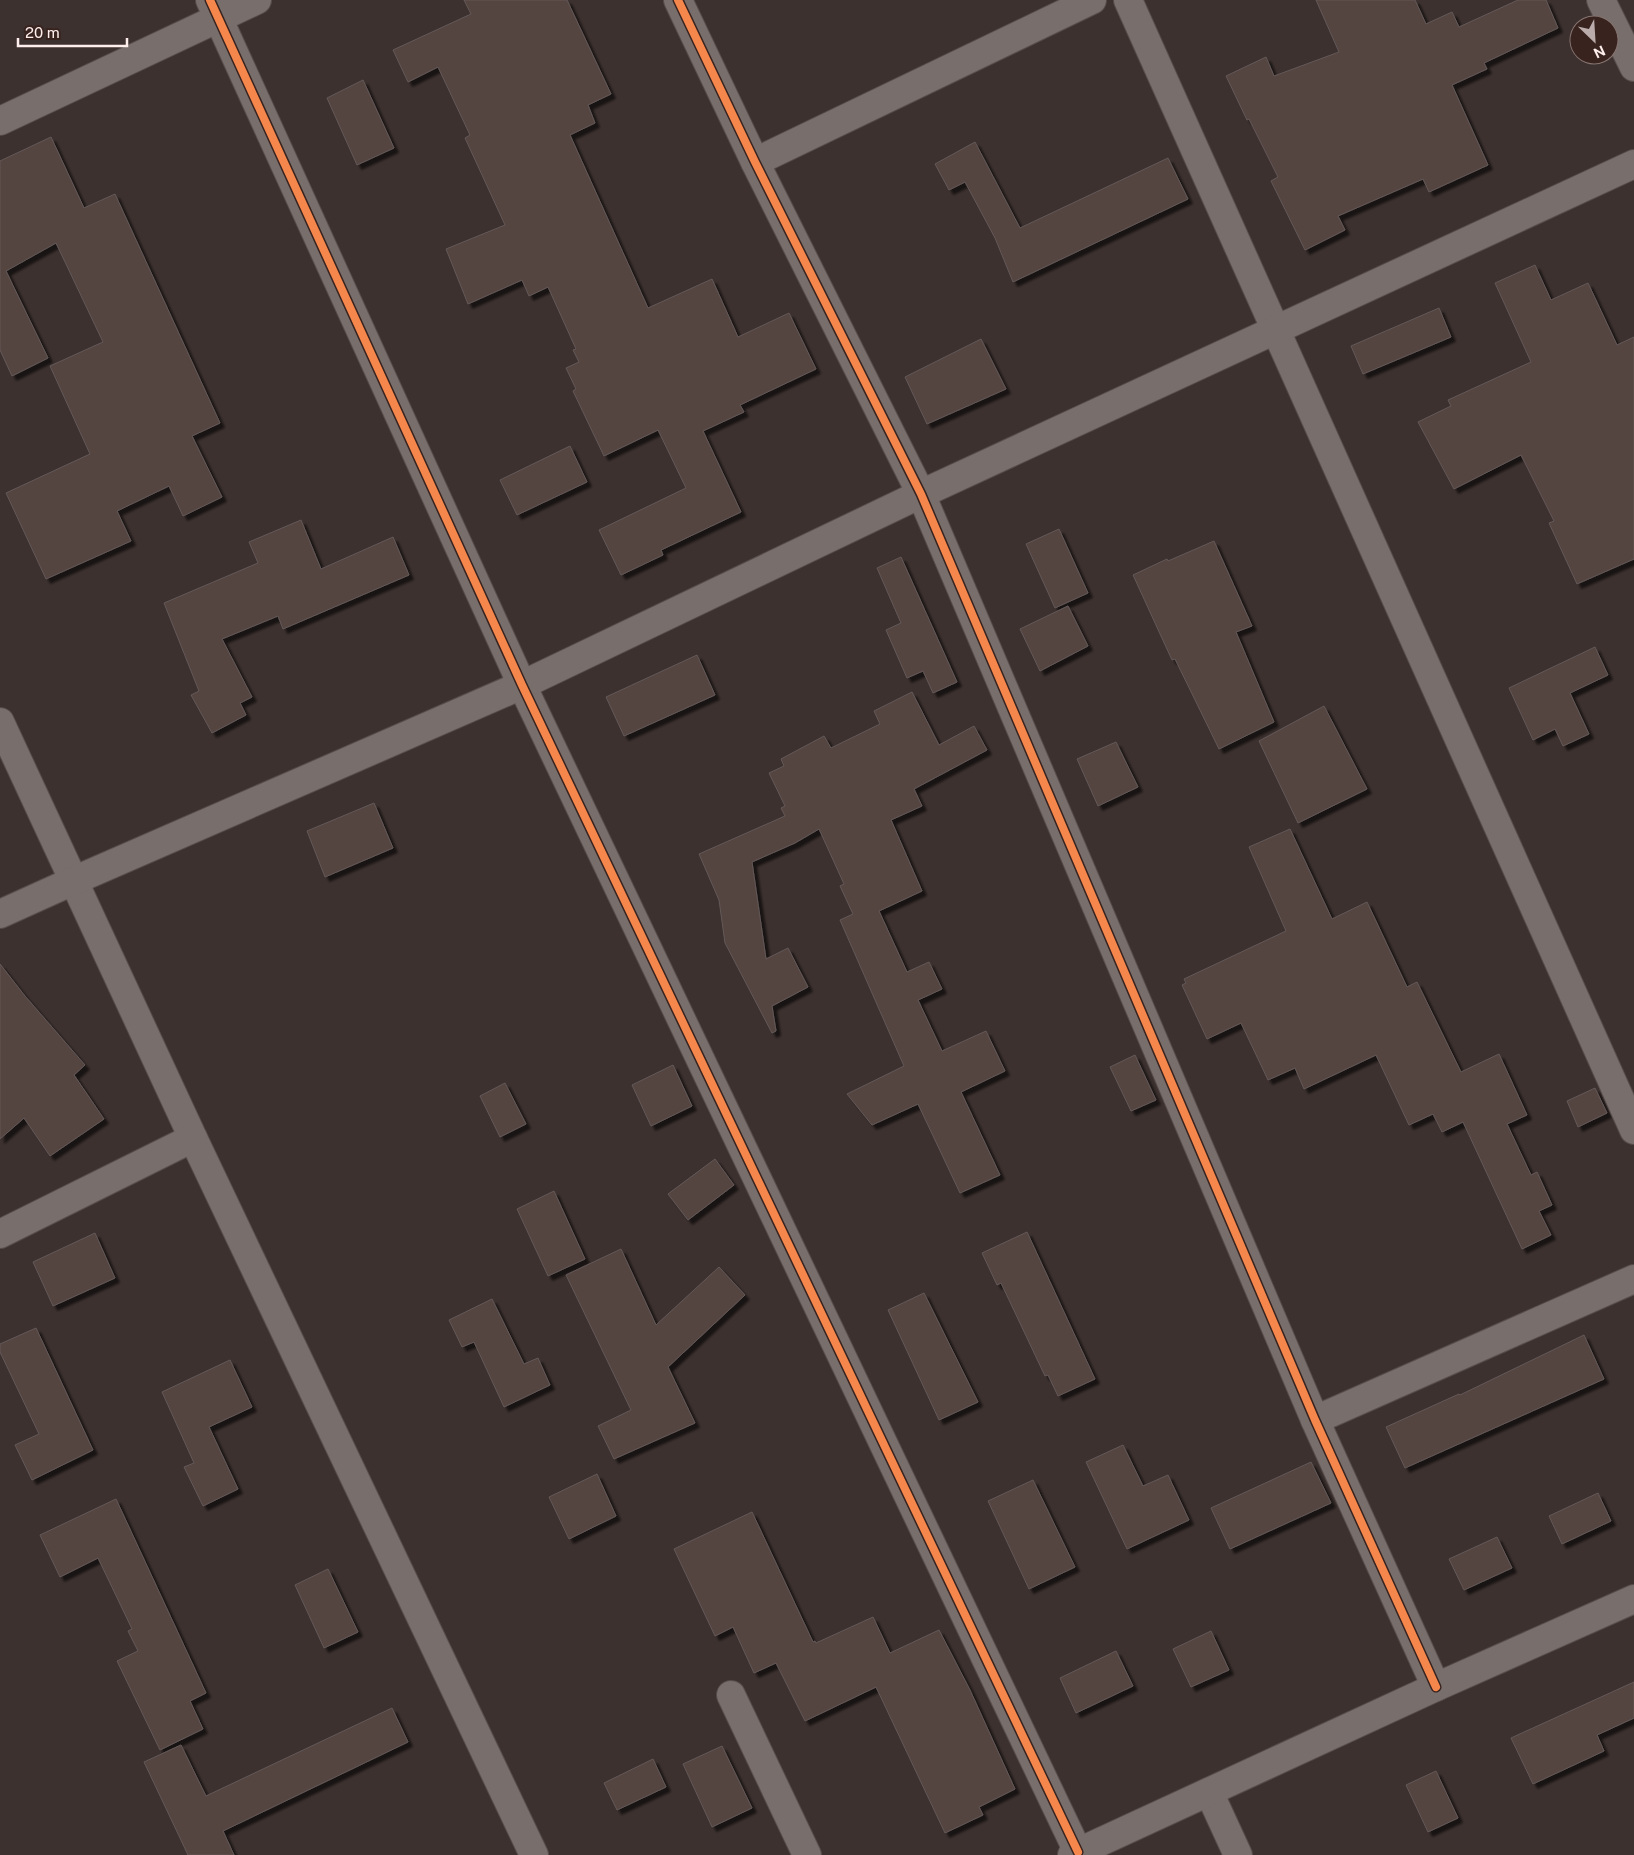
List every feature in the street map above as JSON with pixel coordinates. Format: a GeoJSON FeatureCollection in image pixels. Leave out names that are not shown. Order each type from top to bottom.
{"type":"FeatureCollection","features":[{"type":"Feature","properties":{"kind":"street"},"geometry":{"type":"LineString","coordinates":[[0,121],[215,9],[257,0]]}},
{"type":"Feature","properties":{"kind":"street"},"geometry":{"type":"LineString","coordinates":[[678,0],[755,162],[921,494],[1315,1420],[1436,1687]]}},
{"type":"Feature","properties":{"kind":"street"},"geometry":{"type":"LineString","coordinates":[[755,162],[1092,0]]}},
{"type":"Feature","properties":{"kind":"street"},"geometry":{"type":"LineString","coordinates":[[1128,0],[1634,1130]]}},
{"type":"Feature","properties":{"kind":"street"},"geometry":{"type":"LineString","coordinates":[[1601,0],[1634,68]]}},
{"type":"Feature","properties":{"kind":"street"},"geometry":{"type":"LineString","coordinates":[[215,9],[522,685],[1076,1854],[1436,1687],[1634,1599]]}},
{"type":"Feature","properties":{"kind":"street"},"geometry":{"type":"LineString","coordinates":[[0,914],[522,685],[921,494],[1634,164]]}},
{"type":"Feature","properties":{"kind":"street"},"geometry":{"type":"LineString","coordinates":[[0,722],[72,881],[193,1138],[534,1855]]}},
{"type":"Feature","properties":{"kind":"street"},"geometry":{"type":"LineString","coordinates":[[0,1234],[193,1138]]}},
{"type":"Feature","properties":{"kind":"street"},"geometry":{"type":"LineString","coordinates":[[1315,1420],[1634,1279]]}},
{"type":"Feature","properties":{"kind":"street"},"geometry":{"type":"LineString","coordinates":[[732,1695],[807,1855]]}},
{"type":"Feature","properties":{"kind":"street"},"geometry":{"type":"LineString","coordinates":[[1208,1792],[1238,1855]]}},
{"type":"Feature","properties":{"kind":"building"},"geometry":{"type":"Polygon","coordinates":[[[464,0],[567,0],[611,94],[588,105],[595,123],[570,135],[648,308],[712,279],[738,337],[789,313],[816,369],[740,405],[744,412],[703,431],[741,512],[661,550],[663,555],[621,575],[599,530],[686,488],[658,430],[604,456],[573,391],[576,389],[566,368],[579,362],[573,350],[576,349],[548,287],[529,296],[522,280],[468,304],[446,249],[505,225],[465,138],[470,135],[438,67],[408,82],[393,50],[471,14],[464,0]]]}},
{"type":"Feature","properties":{"kind":"building"},"geometry":{"type":"Polygon","coordinates":[[[1316,0],[1415,0],[1426,24],[1452,12],[1459,27],[1518,0],[1546,0],[1558,28],[1484,63],[1487,69],[1452,85],[1488,165],[1429,192],[1423,179],[1338,216],[1345,230],[1305,250],[1271,181],[1278,177],[1226,76],[1266,57],[1274,76],[1339,52],[1316,0]]]}},
{"type":"Feature","properties":{"kind":"building"},"geometry":{"type":"Polygon","coordinates":[[[363,80],[394,148],[357,165],[327,98],[363,80]]]}},
{"type":"Feature","properties":{"kind":"building"},"geometry":{"type":"Polygon","coordinates":[[[51,137],[84,208],[115,194],[220,423],[192,436],[222,497],[183,516],[169,486],[117,511],[131,541],[46,579],[6,493],[90,454],[50,366],[103,342],[56,243],[6,271],[48,358],[12,376],[0,350],[0,161],[51,137]]]}},
{"type":"Feature","properties":{"kind":"building"},"geometry":{"type":"Polygon","coordinates":[[[975,142],[1020,228],[1168,158],[1188,199],[1013,282],[995,238],[965,182],[949,190],[935,164],[975,142]]]}},
{"type":"Feature","properties":{"kind":"building"},"geometry":{"type":"Polygon","coordinates":[[[1535,265],[1551,300],[1588,283],[1617,345],[1634,337],[1634,559],[1577,584],[1549,523],[1554,521],[1521,455],[1454,489],[1418,422],[1451,406],[1448,400],[1531,362],[1495,283],[1535,265]]]}},
{"type":"Feature","properties":{"kind":"building"},"geometry":{"type":"Polygon","coordinates":[[[1439,308],[1451,337],[1363,374],[1351,346],[1439,308]]]}},
{"type":"Feature","properties":{"kind":"building"},"geometry":{"type":"Polygon","coordinates":[[[981,339],[1006,389],[927,424],[905,377],[981,339]]]}},
{"type":"Feature","properties":{"kind":"building"},"geometry":{"type":"Polygon","coordinates":[[[570,446],[587,482],[517,515],[500,480],[570,446]]]}},
{"type":"Feature","properties":{"kind":"building"},"geometry":{"type":"Polygon","coordinates":[[[301,520],[321,569],[393,537],[409,575],[283,629],[278,616],[222,639],[252,697],[240,703],[246,715],[212,733],[191,695],[199,691],[164,603],[258,563],[249,542],[301,520]]]}},
{"type":"Feature","properties":{"kind":"building"},"geometry":{"type":"Polygon","coordinates":[[[1059,529],[1088,593],[1055,608],[1026,544],[1059,529]]]}},
{"type":"Feature","properties":{"kind":"building"},"geometry":{"type":"Polygon","coordinates":[[[1214,541],[1252,626],[1236,632],[1274,722],[1219,749],[1175,659],[1172,660],[1133,575],[1167,559],[1168,561],[1214,541]]]}},
{"type":"Feature","properties":{"kind":"building"},"geometry":{"type":"Polygon","coordinates":[[[901,557],[957,682],[933,693],[923,671],[907,678],[886,630],[901,623],[877,568],[901,557]]]}},
{"type":"Feature","properties":{"kind":"building"},"geometry":{"type":"Polygon","coordinates":[[[1068,606],[1088,646],[1040,671],[1020,629],[1068,606]]]}},
{"type":"Feature","properties":{"kind":"building"},"geometry":{"type":"Polygon","coordinates":[[[1595,647],[1608,675],[1570,693],[1589,734],[1563,746],[1555,729],[1533,740],[1509,688],[1595,647]]]}},
{"type":"Feature","properties":{"kind":"building"},"geometry":{"type":"Polygon","coordinates":[[[697,655],[715,695],[624,736],[606,697],[697,655]]]}},
{"type":"Feature","properties":{"kind":"building"},"geometry":{"type":"Polygon","coordinates":[[[912,692],[939,745],[974,726],[987,750],[914,789],[922,806],[891,820],[922,891],[879,911],[907,972],[929,962],[942,989],[918,1000],[942,1051],[986,1031],[1005,1071],[961,1092],[1000,1175],[960,1193],[918,1104],[872,1125],[847,1094],[904,1066],[840,920],[853,914],[840,886],[844,884],[819,829],[795,843],[752,862],[766,959],[788,948],[808,987],[772,1006],[776,1031],[772,1033],[725,943],[719,900],[699,854],[785,816],[781,808],[785,806],[769,773],[784,766],[781,759],[824,736],[831,748],[880,724],[874,711],[912,692]]]}},
{"type":"Feature","properties":{"kind":"building"},"geometry":{"type":"Polygon","coordinates":[[[1324,706],[1367,789],[1298,823],[1259,741],[1324,706]]]}},
{"type":"Feature","properties":{"kind":"building"},"geometry":{"type":"Polygon","coordinates":[[[1116,742],[1138,787],[1098,806],[1077,759],[1116,742]]]}},
{"type":"Feature","properties":{"kind":"building"},"geometry":{"type":"Polygon","coordinates":[[[374,803],[393,848],[325,877],[307,831],[374,803]]]}},
{"type":"Feature","properties":{"kind":"building"},"geometry":{"type":"Polygon","coordinates":[[[1290,829],[1332,919],[1367,902],[1407,987],[1417,982],[1461,1072],[1499,1054],[1527,1115],[1507,1124],[1531,1175],[1537,1172],[1552,1205],[1539,1211],[1551,1235],[1522,1249],[1463,1122],[1442,1132],[1433,1114],[1409,1125],[1376,1055],[1304,1089],[1295,1068],[1268,1080],[1241,1023],[1207,1039],[1182,985],[1186,983],[1184,979],[1286,931],[1249,847],[1290,829]]]}},
{"type":"Feature","properties":{"kind":"building"},"geometry":{"type":"Polygon","coordinates":[[[0,964],[85,1065],[74,1075],[104,1119],[50,1156],[24,1118],[0,1139],[0,964]]]}},
{"type":"Feature","properties":{"kind":"building"},"geometry":{"type":"Polygon","coordinates":[[[1135,1055],[1156,1100],[1131,1111],[1110,1067],[1135,1055]]]}},
{"type":"Feature","properties":{"kind":"building"},"geometry":{"type":"Polygon","coordinates":[[[673,1065],[692,1106],[651,1126],[632,1085],[673,1065]]]}},
{"type":"Feature","properties":{"kind":"building"},"geometry":{"type":"Polygon","coordinates":[[[505,1083],[526,1124],[500,1137],[480,1096],[505,1083]]]}},
{"type":"Feature","properties":{"kind":"building"},"geometry":{"type":"Polygon","coordinates":[[[1595,1088],[1607,1113],[1578,1127],[1567,1101],[1595,1088]]]}},
{"type":"Feature","properties":{"kind":"building"},"geometry":{"type":"Polygon","coordinates":[[[715,1159],[734,1185],[688,1220],[668,1194],[715,1159]]]}},
{"type":"Feature","properties":{"kind":"building"},"geometry":{"type":"Polygon","coordinates":[[[554,1191],[585,1259],[548,1276],[517,1209],[554,1191]]]}},
{"type":"Feature","properties":{"kind":"building"},"geometry":{"type":"Polygon","coordinates":[[[1027,1232],[1095,1379],[1058,1396],[1048,1375],[1045,1376],[1001,1283],[997,1285],[982,1253],[1027,1232]]]}},
{"type":"Feature","properties":{"kind":"building"},"geometry":{"type":"Polygon","coordinates":[[[95,1233],[115,1278],[53,1306],[33,1262],[95,1233]]]}},
{"type":"Feature","properties":{"kind":"building"},"geometry":{"type":"Polygon","coordinates":[[[621,1249],[656,1325],[719,1267],[745,1295],[668,1367],[695,1423],[614,1459],[598,1426],[631,1410],[566,1275],[621,1249]]]}},
{"type":"Feature","properties":{"kind":"building"},"geometry":{"type":"Polygon","coordinates":[[[924,1293],[978,1402],[939,1420],[888,1310],[924,1293]]]}},
{"type":"Feature","properties":{"kind":"building"},"geometry":{"type":"Polygon","coordinates":[[[492,1299],[524,1364],[538,1358],[550,1385],[504,1407],[474,1342],[462,1347],[449,1320],[492,1299]]]}},
{"type":"Feature","properties":{"kind":"building"},"geometry":{"type":"Polygon","coordinates":[[[36,1328],[93,1450],[32,1480],[15,1445],[39,1434],[0,1352],[0,1344],[36,1328]]]}},
{"type":"Feature","properties":{"kind":"building"},"geometry":{"type":"Polygon","coordinates":[[[1584,1335],[1604,1379],[1405,1468],[1386,1427],[1460,1395],[1584,1335]]]}},
{"type":"Feature","properties":{"kind":"building"},"geometry":{"type":"Polygon","coordinates":[[[230,1360],[252,1407],[209,1427],[238,1489],[203,1506],[184,1467],[194,1463],[162,1392],[230,1360]]]}},
{"type":"Feature","properties":{"kind":"building"},"geometry":{"type":"Polygon","coordinates":[[[1123,1445],[1143,1486],[1168,1475],[1189,1520],[1127,1549],[1086,1462],[1123,1445]]]}},
{"type":"Feature","properties":{"kind":"building"},"geometry":{"type":"Polygon","coordinates":[[[1311,1462],[1331,1503],[1230,1549],[1211,1508],[1311,1462]]]}},
{"type":"Feature","properties":{"kind":"building"},"geometry":{"type":"Polygon","coordinates":[[[597,1474],[616,1516],[569,1539],[549,1497],[597,1474]]]}},
{"type":"Feature","properties":{"kind":"building"},"geometry":{"type":"Polygon","coordinates":[[[1033,1480],[1075,1567],[1029,1589],[988,1501],[1033,1480]]]}},
{"type":"Feature","properties":{"kind":"building"},"geometry":{"type":"Polygon","coordinates":[[[1598,1493],[1611,1521],[1562,1544],[1549,1516],[1598,1493]]]}},
{"type":"Feature","properties":{"kind":"building"},"geometry":{"type":"Polygon","coordinates":[[[116,1499],[206,1693],[190,1701],[203,1729],[160,1750],[117,1661],[138,1651],[128,1631],[132,1629],[98,1558],[60,1577],[40,1535],[116,1499]]]}},
{"type":"Feature","properties":{"kind":"building"},"geometry":{"type":"Polygon","coordinates":[[[752,1512],[813,1642],[815,1641],[816,1643],[873,1617],[890,1653],[939,1630],[970,1690],[1015,1789],[979,1807],[983,1815],[945,1833],[876,1687],[805,1721],[776,1663],[754,1673],[733,1627],[715,1636],[674,1549],[752,1512]]]}},
{"type":"Feature","properties":{"kind":"building"},"geometry":{"type":"Polygon","coordinates":[[[1497,1537],[1512,1568],[1464,1590],[1449,1559],[1497,1537]]]}},
{"type":"Feature","properties":{"kind":"building"},"geometry":{"type":"Polygon","coordinates":[[[328,1569],[358,1632],[324,1648],[295,1585],[328,1569]]]}},
{"type":"Feature","properties":{"kind":"building"},"geometry":{"type":"Polygon","coordinates":[[[1211,1631],[1229,1670],[1191,1687],[1173,1649],[1211,1631]]]}},
{"type":"Feature","properties":{"kind":"building"},"geometry":{"type":"Polygon","coordinates":[[[1116,1651],[1133,1686],[1076,1713],[1060,1678],[1116,1651]]]}},
{"type":"Feature","properties":{"kind":"building"},"geometry":{"type":"Polygon","coordinates":[[[1634,1682],[1634,1718],[1597,1735],[1604,1751],[1533,1784],[1511,1738],[1634,1682]]]}},
{"type":"Feature","properties":{"kind":"building"},"geometry":{"type":"Polygon","coordinates":[[[392,1708],[408,1742],[223,1831],[234,1855],[188,1855],[144,1762],[181,1745],[206,1796],[392,1708]]]}},
{"type":"Feature","properties":{"kind":"building"},"geometry":{"type":"Polygon","coordinates":[[[722,1746],[752,1808],[712,1827],[683,1764],[722,1746]]]}},
{"type":"Feature","properties":{"kind":"building"},"geometry":{"type":"Polygon","coordinates":[[[653,1759],[666,1787],[617,1810],[604,1783],[653,1759]]]}},
{"type":"Feature","properties":{"kind":"building"},"geometry":{"type":"Polygon","coordinates":[[[1436,1771],[1458,1818],[1428,1832],[1406,1785],[1436,1771]]]}},
{"type":"Feature","properties":{"kind":"cycle path"},"geometry":{"type":"LineString","coordinates":[[210,0],[522,685],[1078,1852]]}},
{"type":"Feature","properties":{"kind":"cycle path"},"geometry":{"type":"LineString","coordinates":[[678,0],[755,162],[921,494],[1315,1420],[1436,1687]]}}]}
